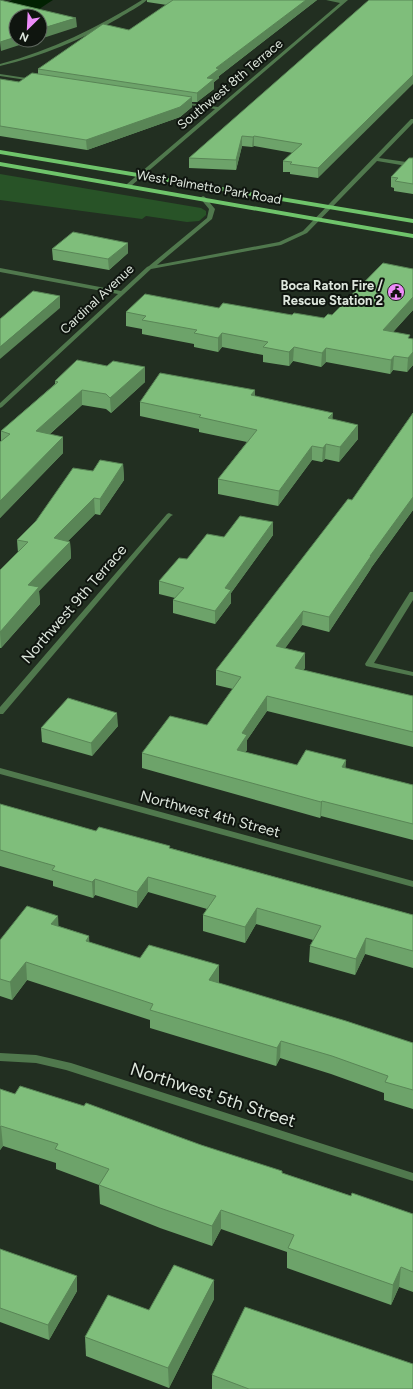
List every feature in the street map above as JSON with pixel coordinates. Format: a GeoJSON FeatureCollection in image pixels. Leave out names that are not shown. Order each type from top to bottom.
{"type":"FeatureCollection","features":[{"type":"Feature","properties":{"kind":"main road","name":"West Palmetto Park Road"},"geometry":{"type":"LineString","coordinates":[[0,152],[413,221]]}},
{"type":"Feature","properties":{"kind":"main road","name":"West Palmetto Park Road"},"geometry":{"type":"LineString","coordinates":[[0,164],[320,218],[413,236]]}},
{"type":"Feature","properties":{"kind":"street"},"geometry":{"type":"LineString","coordinates":[[0,65],[73,41],[96,30],[145,0]]}},
{"type":"Feature","properties":{"kind":"street"},"geometry":{"type":"LineString","coordinates":[[328,0],[345,1]]}},
{"type":"Feature","properties":{"kind":"street","name":"Southwest 8th Terrace"},"geometry":{"type":"LineString","coordinates":[[129,185],[345,1]]}},
{"type":"Feature","properties":{"kind":"street"},"geometry":{"type":"LineString","coordinates":[[0,76],[39,81]]}},
{"type":"Feature","properties":{"kind":"street"},"geometry":{"type":"LineString","coordinates":[[179,103],[218,108]]}},
{"type":"Feature","properties":{"kind":"street","name":"Cardinal Avenue"},"geometry":{"type":"LineString","coordinates":[[0,406],[149,268],[281,243],[305,232],[413,120]]}},
{"type":"Feature","properties":{"kind":"street"},"geometry":{"type":"LineString","coordinates":[[376,159],[413,165]]}},
{"type":"Feature","properties":{"kind":"street"},"geometry":{"type":"LineString","coordinates":[[149,268],[167,256],[209,219],[212,209],[203,198]]}},
{"type":"Feature","properties":{"kind":"street"},"geometry":{"type":"LineString","coordinates":[[0,270],[122,293]]}},
{"type":"Feature","properties":{"kind":"street","name":"Northwest 9th Terrace"},"geometry":{"type":"LineString","coordinates":[[0,712],[169,515]]}},
{"type":"Feature","properties":{"kind":"street"},"geometry":{"type":"LineString","coordinates":[[413,594],[369,664],[413,674]]}},
{"type":"Feature","properties":{"kind":"street","name":"Northwest 4th Street"},"geometry":{"type":"LineString","coordinates":[[0,771],[413,884]]}},
{"type":"Feature","properties":{"kind":"street","name":"Northwest 5th Street"},"geometry":{"type":"LineString","coordinates":[[0,1058],[36,1059],[67,1066],[413,1177]]}},
{"type":"Feature","properties":{"kind":"shaded area"},"geometry":{"type":"Polygon","coordinates":[[[12,0],[53,0],[41,8],[8,8],[8,11],[0,7],[12,0]]]}},
{"type":"Feature","properties":{"kind":"shaded area"},"geometry":{"type":"Polygon","coordinates":[[[0,174],[201,208],[206,211],[206,215],[199,221],[187,222],[146,216],[142,219],[0,200],[0,174]]]}},
{"type":"Feature","properties":{"kind":"building"},"geometry":{"type":"Polygon","coordinates":[[[0,0],[34,8],[8,8],[8,40],[0,42],[0,0]]]}},
{"type":"Feature","properties":{"kind":"building"},"geometry":{"type":"Polygon","coordinates":[[[173,0],[306,0],[216,68],[219,69],[207,78],[214,79],[197,93],[38,69],[103,24],[129,30],[173,0]]]}},
{"type":"Feature","properties":{"kind":"building"},"geometry":{"type":"Polygon","coordinates":[[[369,0],[413,0],[413,75],[318,168],[290,164],[292,162],[283,161],[302,144],[254,136],[242,136],[236,160],[189,158],[369,0]]]}},
{"type":"Feature","properties":{"kind":"building"},"geometry":{"type":"Polygon","coordinates":[[[48,11],[76,18],[48,27],[48,11]]]}},
{"type":"Feature","properties":{"kind":"building"},"geometry":{"type":"Polygon","coordinates":[[[32,73],[192,97],[180,107],[86,140],[0,126],[0,79],[19,82],[32,73]]]}},
{"type":"Feature","properties":{"kind":"building"},"geometry":{"type":"Polygon","coordinates":[[[409,158],[413,158],[413,184],[395,181],[398,178],[391,177],[409,158]]]}},
{"type":"Feature","properties":{"kind":"building"},"geometry":{"type":"Polygon","coordinates":[[[73,232],[128,243],[108,259],[52,249],[73,232]]]}},
{"type":"Feature","properties":{"kind":"building"},"geometry":{"type":"Polygon","coordinates":[[[383,263],[413,269],[413,297],[383,330],[410,335],[408,338],[413,339],[413,352],[408,358],[394,356],[391,360],[326,348],[322,353],[294,347],[289,352],[263,347],[268,342],[222,333],[218,338],[194,333],[197,330],[142,320],[146,316],[126,312],[145,294],[219,308],[223,303],[292,315],[294,313],[324,318],[328,314],[332,315],[383,263]]]}},
{"type":"Feature","properties":{"kind":"building"},"geometry":{"type":"Polygon","coordinates":[[[33,291],[60,296],[0,347],[0,319],[33,291]]]}},
{"type":"Feature","properties":{"kind":"building"},"geometry":{"type":"Polygon","coordinates":[[[77,360],[107,366],[113,361],[145,367],[110,398],[106,394],[82,390],[36,431],[63,437],[0,501],[0,442],[10,434],[1,431],[58,382],[55,381],[77,360]]]}},
{"type":"Feature","properties":{"kind":"building"},"geometry":{"type":"Polygon","coordinates":[[[160,373],[255,390],[251,395],[333,413],[328,418],[358,425],[340,447],[326,444],[323,448],[312,446],[279,491],[218,479],[257,430],[199,417],[201,415],[140,402],[160,373]]]}},
{"type":"Feature","properties":{"kind":"building"},"geometry":{"type":"Polygon","coordinates":[[[413,413],[413,497],[370,556],[329,617],[303,611],[276,646],[305,653],[295,668],[413,696],[413,732],[267,696],[242,733],[247,735],[237,750],[297,765],[306,750],[346,760],[342,767],[413,785],[413,824],[322,801],[321,802],[142,753],[170,716],[207,725],[241,677],[216,670],[348,499],[352,500],[413,413]]]}},
{"type":"Feature","properties":{"kind":"building"},"geometry":{"type":"Polygon","coordinates":[[[100,460],[123,464],[100,499],[94,498],[54,538],[70,542],[28,585],[39,587],[0,632],[0,570],[28,542],[17,540],[36,521],[73,468],[93,471],[100,460]]]}},
{"type":"Feature","properties":{"kind":"building"},"geometry":{"type":"Polygon","coordinates":[[[240,516],[273,522],[225,588],[231,590],[215,611],[173,600],[184,588],[159,581],[179,558],[187,559],[207,534],[224,537],[240,516]]]}},
{"type":"Feature","properties":{"kind":"building"},"geometry":{"type":"Polygon","coordinates":[[[68,698],[117,713],[91,743],[41,728],[68,698]]]}},
{"type":"Feature","properties":{"kind":"building"},"geometry":{"type":"Polygon","coordinates":[[[0,804],[96,831],[99,827],[170,846],[169,848],[413,915],[413,951],[366,938],[356,959],[310,946],[321,926],[257,908],[245,927],[203,915],[216,896],[148,877],[137,892],[95,879],[92,882],[52,870],[55,866],[0,850],[0,804]]]}},
{"type":"Feature","properties":{"kind":"building"},"geometry":{"type":"Polygon","coordinates":[[[27,906],[58,916],[51,924],[89,936],[86,941],[140,958],[149,945],[219,965],[209,980],[346,1021],[413,1043],[413,1090],[385,1082],[388,1076],[332,1056],[281,1041],[277,1048],[150,1010],[153,1004],[26,962],[10,982],[0,979],[0,940],[27,906]]]}},
{"type":"Feature","properties":{"kind":"building"},"geometry":{"type":"Polygon","coordinates":[[[20,1086],[84,1106],[86,1103],[201,1145],[282,1171],[282,1173],[351,1196],[352,1193],[413,1214],[413,1272],[401,1267],[393,1285],[288,1248],[294,1235],[221,1210],[212,1226],[99,1185],[109,1169],[55,1149],[58,1144],[1,1126],[0,1127],[0,1089],[15,1094],[20,1086]]]}},
{"type":"Feature","properties":{"kind":"building"},"geometry":{"type":"Polygon","coordinates":[[[0,1249],[77,1276],[48,1325],[0,1308],[0,1249]]]}},
{"type":"Feature","properties":{"kind":"building"},"geometry":{"type":"Polygon","coordinates":[[[174,1265],[214,1280],[168,1368],[85,1337],[108,1295],[149,1310],[174,1265]]]}},
{"type":"Feature","properties":{"kind":"building"},"geometry":{"type":"Polygon","coordinates":[[[245,1307],[413,1364],[413,1389],[249,1389],[212,1375],[245,1307]]]}},
{"type":"Feature","properties":{"kind":"place","name":"Boca Raton Fire / Rescue Station 2"},"geometry":{"type":"Point","coordinates":[396,292]}}]}
